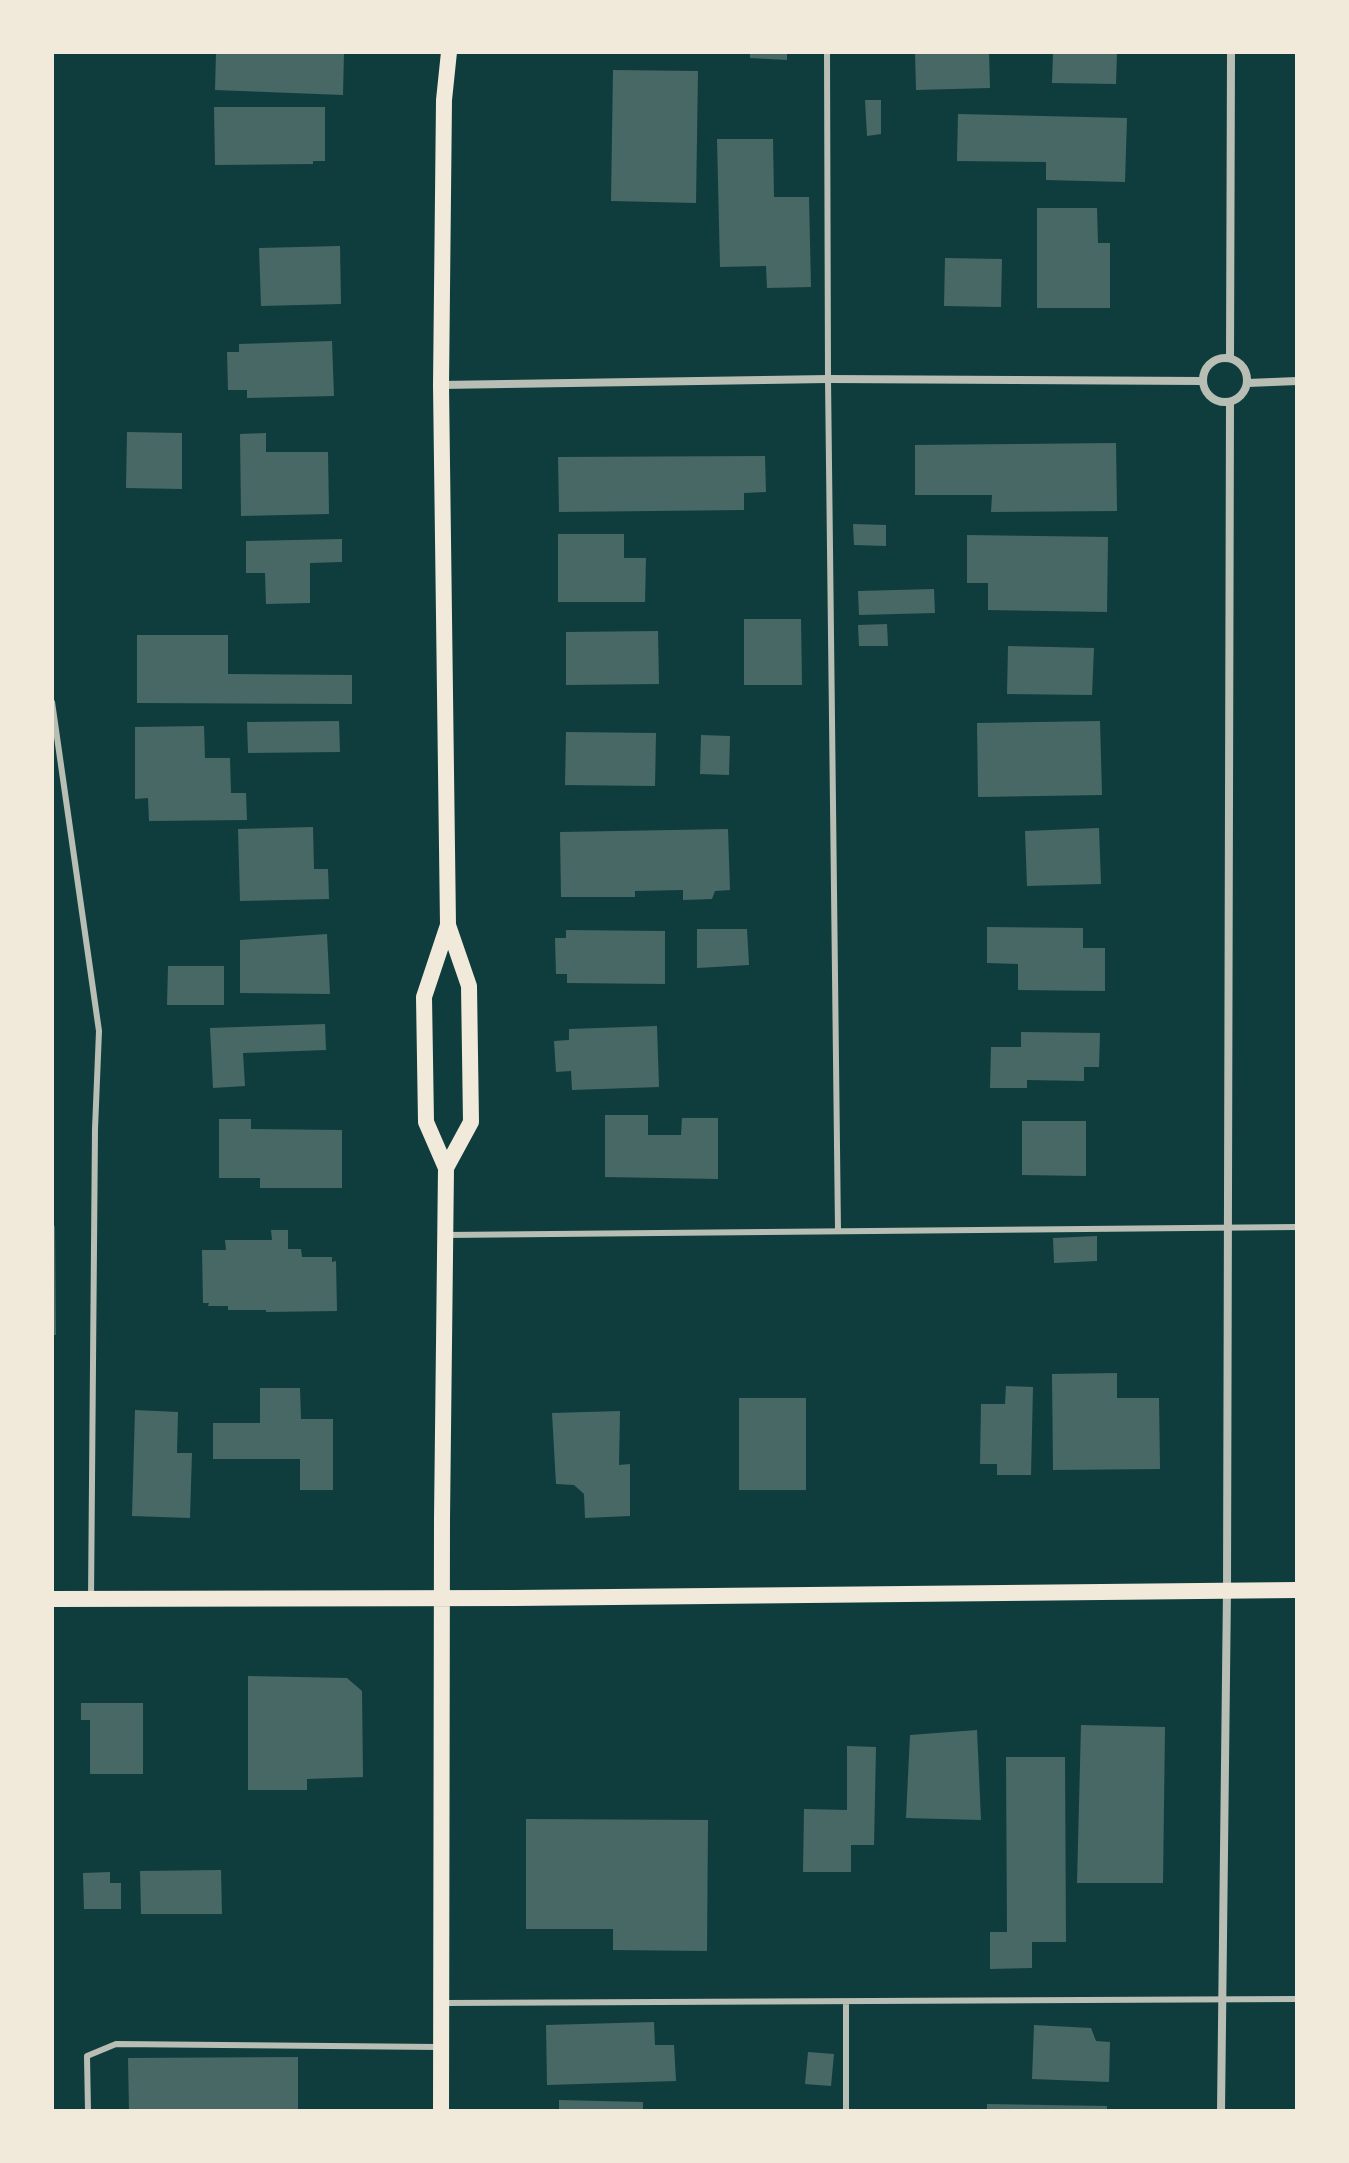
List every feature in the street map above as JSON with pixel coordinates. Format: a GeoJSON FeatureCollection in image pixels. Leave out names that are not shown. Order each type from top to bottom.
{"type":"FeatureCollection","features":[{"type":"Feature","properties":{"kind":"main road"},"geometry":{"type":"LineString","coordinates":[[446,1168],[471,1122],[469,986],[448,925],[441,385],[444,100],[449,52]]}},
{"type":"Feature","properties":{"kind":"main road"},"geometry":{"type":"LineString","coordinates":[[441,2111],[446,1168],[426,1122],[424,997],[448,925]]}},
{"type":"Feature","properties":{"kind":"main road"},"geometry":{"type":"LineString","coordinates":[[52,1599],[443,1599],[1297,1590]]}},
{"type":"Feature","properties":{"kind":"street"},"geometry":{"type":"LineString","coordinates":[[1230,358],[1231,52]]}},
{"type":"Feature","properties":{"kind":"street"},"geometry":{"type":"LineString","coordinates":[[1222,357],[1230,358],[1243,366],[1248,383],[1244,393],[1230,402],[1212,398],[1203,381],[1204,370],[1209,364],[1222,357]]}},
{"type":"Feature","properties":{"kind":"street"},"geometry":{"type":"LineString","coordinates":[[441,385],[828,379],[1203,381]]}},
{"type":"Feature","properties":{"kind":"street"},"geometry":{"type":"LineString","coordinates":[[1248,383],[1297,381]]}},
{"type":"Feature","properties":{"kind":"street"},"geometry":{"type":"LineString","coordinates":[[1221,2111],[1227,1590],[1230,402]]}},
{"type":"Feature","properties":{"kind":"lane"},"geometry":{"type":"LineString","coordinates":[[827,52],[838,1230]]}},
{"type":"Feature","properties":{"kind":"lane"},"geometry":{"type":"LineString","coordinates":[[52,702],[99,1031],[95,1129],[91,1598]]}},
{"type":"Feature","properties":{"kind":"lane"},"geometry":{"type":"LineString","coordinates":[[446,1235],[1297,1227]]}},
{"type":"Feature","properties":{"kind":"lane"},"geometry":{"type":"LineString","coordinates":[[442,2003],[1297,1999]]}},
{"type":"Feature","properties":{"kind":"lane"},"geometry":{"type":"LineString","coordinates":[[846,2002],[846,2111]]}},
{"type":"Feature","properties":{"kind":"lane"},"geometry":{"type":"LineString","coordinates":[[88,2111],[87,2056],[116,2044],[441,2048]]}},
{"type":"Feature","properties":{"kind":"building"},"geometry":{"type":"Polygon","coordinates":[[[216,52],[344,52],[343,95],[215,90],[216,52]]]}},
{"type":"Feature","properties":{"kind":"building"},"geometry":{"type":"Polygon","coordinates":[[[750,52],[787,52],[787,60],[750,58],[750,52]]]}},
{"type":"Feature","properties":{"kind":"building"},"geometry":{"type":"Polygon","coordinates":[[[915,52],[989,52],[990,88],[916,90],[915,52]]]}},
{"type":"Feature","properties":{"kind":"building"},"geometry":{"type":"Polygon","coordinates":[[[1053,52],[1117,52],[1116,84],[1052,83],[1053,52]]]}},
{"type":"Feature","properties":{"kind":"building"},"geometry":{"type":"Polygon","coordinates":[[[613,70],[698,71],[696,203],[611,201],[613,70]]]}},
{"type":"Feature","properties":{"kind":"building"},"geometry":{"type":"Polygon","coordinates":[[[865,100],[881,100],[881,134],[867,136],[865,100]]]}},
{"type":"Feature","properties":{"kind":"building"},"geometry":{"type":"Polygon","coordinates":[[[214,107],[325,107],[325,161],[313,161],[313,164],[215,165],[214,107]]]}},
{"type":"Feature","properties":{"kind":"building"},"geometry":{"type":"Polygon","coordinates":[[[958,114],[1127,118],[1125,182],[1046,180],[1046,162],[957,161],[958,114]]]}},
{"type":"Feature","properties":{"kind":"building"},"geometry":{"type":"Polygon","coordinates":[[[717,139],[773,139],[774,197],[809,197],[811,287],[767,288],[766,266],[720,267],[717,139]]]}},
{"type":"Feature","properties":{"kind":"building"},"geometry":{"type":"Polygon","coordinates":[[[1037,208],[1097,208],[1098,243],[1110,243],[1110,308],[1037,308],[1037,208]]]}},
{"type":"Feature","properties":{"kind":"building"},"geometry":{"type":"Polygon","coordinates":[[[340,246],[341,304],[261,306],[259,248],[340,246]]]}},
{"type":"Feature","properties":{"kind":"building"},"geometry":{"type":"Polygon","coordinates":[[[945,258],[1002,259],[1001,307],[944,306],[945,258]]]}},
{"type":"Feature","properties":{"kind":"building"},"geometry":{"type":"Polygon","coordinates":[[[332,341],[334,396],[247,398],[247,390],[228,390],[227,352],[239,352],[239,344],[332,341]]]}},
{"type":"Feature","properties":{"kind":"building"},"geometry":{"type":"Polygon","coordinates":[[[127,432],[182,433],[182,489],[126,488],[127,432]]]}},
{"type":"Feature","properties":{"kind":"building"},"geometry":{"type":"Polygon","coordinates":[[[266,433],[266,452],[328,452],[329,514],[241,516],[240,434],[266,433]]]}},
{"type":"Feature","properties":{"kind":"building"},"geometry":{"type":"Polygon","coordinates":[[[1116,443],[1117,511],[991,512],[992,495],[915,495],[915,445],[1116,443]]]}},
{"type":"Feature","properties":{"kind":"building"},"geometry":{"type":"Polygon","coordinates":[[[765,456],[766,492],[744,493],[744,510],[559,512],[558,457],[765,456]]]}},
{"type":"Feature","properties":{"kind":"building"},"geometry":{"type":"Polygon","coordinates":[[[853,524],[886,525],[886,546],[854,545],[853,524]]]}},
{"type":"Feature","properties":{"kind":"building"},"geometry":{"type":"Polygon","coordinates":[[[558,534],[624,534],[624,558],[646,558],[645,602],[558,602],[558,534]]]}},
{"type":"Feature","properties":{"kind":"building"},"geometry":{"type":"Polygon","coordinates":[[[967,535],[1108,537],[1107,612],[988,610],[988,583],[967,583],[967,535]]]}},
{"type":"Feature","properties":{"kind":"building"},"geometry":{"type":"Polygon","coordinates":[[[342,539],[342,562],[310,563],[310,603],[266,604],[265,573],[246,573],[246,541],[342,539]]]}},
{"type":"Feature","properties":{"kind":"building"},"geometry":{"type":"Polygon","coordinates":[[[934,589],[935,613],[859,615],[858,591],[934,589]]]}},
{"type":"Feature","properties":{"kind":"building"},"geometry":{"type":"Polygon","coordinates":[[[744,619],[801,619],[802,685],[744,685],[744,619]]]}},
{"type":"Feature","properties":{"kind":"building"},"geometry":{"type":"Polygon","coordinates":[[[887,624],[888,646],[859,646],[858,625],[887,624]]]}},
{"type":"Feature","properties":{"kind":"building"},"geometry":{"type":"Polygon","coordinates":[[[658,631],[659,684],[566,685],[566,632],[658,631]]]}},
{"type":"Feature","properties":{"kind":"building"},"geometry":{"type":"Polygon","coordinates":[[[137,635],[228,635],[228,674],[352,675],[352,704],[137,703],[137,635]]]}},
{"type":"Feature","properties":{"kind":"building"},"geometry":{"type":"Polygon","coordinates":[[[1008,646],[1094,648],[1092,695],[1007,694],[1008,646]]]}},
{"type":"Feature","properties":{"kind":"building"},"geometry":{"type":"Polygon","coordinates":[[[339,721],[340,752],[248,753],[247,722],[339,721]]]}},
{"type":"Feature","properties":{"kind":"building"},"geometry":{"type":"Polygon","coordinates":[[[1100,721],[1102,795],[978,797],[977,723],[1100,721]]]}},
{"type":"Feature","properties":{"kind":"building"},"geometry":{"type":"Polygon","coordinates":[[[204,726],[205,758],[230,758],[231,793],[246,793],[247,820],[149,821],[148,798],[135,799],[135,727],[204,726]]]}},
{"type":"Feature","properties":{"kind":"building"},"geometry":{"type":"Polygon","coordinates":[[[566,732],[656,733],[655,786],[565,785],[566,732]]]}},
{"type":"Feature","properties":{"kind":"building"},"geometry":{"type":"Polygon","coordinates":[[[701,735],[730,736],[729,775],[700,774],[701,735]]]}},
{"type":"Feature","properties":{"kind":"building"},"geometry":{"type":"Polygon","coordinates":[[[313,827],[314,869],[328,869],[329,899],[240,901],[238,829],[313,827]]]}},
{"type":"Feature","properties":{"kind":"building"},"geometry":{"type":"Polygon","coordinates":[[[1099,828],[1101,884],[1027,886],[1025,831],[1099,828]]]}},
{"type":"Feature","properties":{"kind":"building"},"geometry":{"type":"Polygon","coordinates":[[[728,829],[730,890],[715,891],[712,899],[683,900],[683,890],[635,891],[635,897],[561,897],[560,832],[728,829]]]}},
{"type":"Feature","properties":{"kind":"building"},"geometry":{"type":"Polygon","coordinates":[[[987,927],[1083,928],[1083,948],[1105,948],[1105,991],[1018,990],[1018,964],[987,963],[987,927]]]}},
{"type":"Feature","properties":{"kind":"building"},"geometry":{"type":"Polygon","coordinates":[[[697,929],[747,929],[749,965],[697,968],[697,929]]]}},
{"type":"Feature","properties":{"kind":"building"},"geometry":{"type":"Polygon","coordinates":[[[566,930],[665,931],[665,984],[567,983],[567,974],[556,974],[555,938],[566,938],[566,930]]]}},
{"type":"Feature","properties":{"kind":"building"},"geometry":{"type":"Polygon","coordinates":[[[327,934],[330,994],[240,993],[240,940],[327,934]]]}},
{"type":"Feature","properties":{"kind":"building"},"geometry":{"type":"Polygon","coordinates":[[[168,966],[224,966],[224,1005],[167,1005],[168,966]]]}},
{"type":"Feature","properties":{"kind":"building"},"geometry":{"type":"Polygon","coordinates":[[[325,1024],[326,1050],[243,1053],[245,1086],[213,1088],[210,1028],[325,1024]]]}},
{"type":"Feature","properties":{"kind":"building"},"geometry":{"type":"Polygon","coordinates":[[[657,1026],[659,1087],[572,1090],[571,1071],[556,1072],[554,1041],[569,1040],[569,1029],[657,1026]]]}},
{"type":"Feature","properties":{"kind":"building"},"geometry":{"type":"Polygon","coordinates":[[[1021,1032],[1100,1033],[1099,1067],[1084,1067],[1084,1081],[1027,1080],[1027,1088],[990,1088],[991,1047],[1021,1047],[1021,1032]]]}},
{"type":"Feature","properties":{"kind":"building"},"geometry":{"type":"Polygon","coordinates":[[[605,1115],[648,1115],[648,1135],[681,1135],[682,1118],[718,1118],[718,1179],[605,1177],[605,1115]]]}},
{"type":"Feature","properties":{"kind":"building"},"geometry":{"type":"Polygon","coordinates":[[[219,1119],[251,1119],[251,1129],[342,1130],[342,1188],[260,1188],[260,1178],[219,1178],[219,1119]]]}},
{"type":"Feature","properties":{"kind":"building"},"geometry":{"type":"Polygon","coordinates":[[[1022,1121],[1086,1121],[1086,1176],[1022,1175],[1022,1121]]]}},
{"type":"Feature","properties":{"kind":"building"},"geometry":{"type":"Polygon","coordinates":[[[52,1226],[55,1226],[56,1335],[52,1335],[52,1226]]]}},
{"type":"Feature","properties":{"kind":"building"},"geometry":{"type":"Polygon","coordinates":[[[271,1230],[288,1230],[288,1249],[301,1249],[302,1257],[332,1257],[332,1262],[336,1261],[337,1311],[228,1310],[228,1306],[203,1303],[202,1250],[226,1250],[225,1240],[272,1240],[271,1230]]]}},
{"type":"Feature","properties":{"kind":"building"},"geometry":{"type":"Polygon","coordinates":[[[1097,1236],[1097,1261],[1054,1263],[1053,1238],[1097,1236]]]}},
{"type":"Feature","properties":{"kind":"building"},"geometry":{"type":"Polygon","coordinates":[[[1117,1373],[1117,1398],[1159,1398],[1160,1469],[1053,1470],[1052,1374],[1117,1373]]]}},
{"type":"Feature","properties":{"kind":"building"},"geometry":{"type":"Polygon","coordinates":[[[1006,1386],[1033,1387],[1031,1475],[997,1475],[997,1464],[980,1464],[981,1404],[1005,1404],[1006,1386]]]}},
{"type":"Feature","properties":{"kind":"building"},"geometry":{"type":"Polygon","coordinates":[[[260,1388],[300,1388],[301,1419],[333,1419],[333,1490],[300,1490],[300,1459],[213,1459],[213,1423],[260,1423],[260,1388]]]}},
{"type":"Feature","properties":{"kind":"building"},"geometry":{"type":"Polygon","coordinates":[[[739,1398],[806,1398],[806,1490],[739,1490],[739,1398]]]}},
{"type":"Feature","properties":{"kind":"building"},"geometry":{"type":"Polygon","coordinates":[[[135,1410],[178,1412],[177,1453],[192,1453],[190,1518],[132,1516],[135,1410]]]}},
{"type":"Feature","properties":{"kind":"building"},"geometry":{"type":"Polygon","coordinates":[[[620,1411],[619,1465],[630,1464],[630,1516],[585,1518],[584,1494],[574,1485],[556,1484],[552,1413],[620,1411]]]}},
{"type":"Feature","properties":{"kind":"building"},"geometry":{"type":"Polygon","coordinates":[[[248,1676],[347,1678],[362,1691],[363,1777],[307,1779],[307,1790],[248,1790],[248,1676]]]}},
{"type":"Feature","properties":{"kind":"building"},"geometry":{"type":"Polygon","coordinates":[[[81,1703],[143,1703],[143,1774],[90,1774],[90,1720],[81,1720],[81,1703]]]}},
{"type":"Feature","properties":{"kind":"building"},"geometry":{"type":"Polygon","coordinates":[[[1081,1725],[1165,1727],[1163,1883],[1077,1883],[1081,1725]]]}},
{"type":"Feature","properties":{"kind":"building"},"geometry":{"type":"Polygon","coordinates":[[[977,1730],[981,1820],[906,1818],[910,1735],[977,1730]]]}},
{"type":"Feature","properties":{"kind":"building"},"geometry":{"type":"Polygon","coordinates":[[[847,1746],[876,1747],[874,1845],[851,1845],[851,1872],[803,1872],[804,1809],[847,1810],[847,1746]]]}},
{"type":"Feature","properties":{"kind":"building"},"geometry":{"type":"Polygon","coordinates":[[[1006,1757],[1065,1757],[1066,1942],[1032,1942],[1032,1968],[990,1969],[990,1932],[1007,1932],[1006,1757]]]}},
{"type":"Feature","properties":{"kind":"building"},"geometry":{"type":"Polygon","coordinates":[[[526,1819],[708,1820],[707,1951],[613,1950],[613,1929],[526,1929],[526,1819]]]}},
{"type":"Feature","properties":{"kind":"building"},"geometry":{"type":"Polygon","coordinates":[[[221,1870],[222,1914],[141,1914],[140,1871],[221,1870]]]}},
{"type":"Feature","properties":{"kind":"building"},"geometry":{"type":"Polygon","coordinates":[[[110,1872],[110,1883],[121,1883],[121,1909],[84,1909],[83,1873],[110,1872]]]}},
{"type":"Feature","properties":{"kind":"building"},"geometry":{"type":"Polygon","coordinates":[[[654,2022],[655,2045],[674,2045],[676,2081],[547,2085],[546,2025],[654,2022]]]}},
{"type":"Feature","properties":{"kind":"building"},"geometry":{"type":"Polygon","coordinates":[[[1034,2025],[1091,2028],[1096,2041],[1110,2042],[1109,2082],[1032,2079],[1034,2025]]]}},
{"type":"Feature","properties":{"kind":"building"},"geometry":{"type":"Polygon","coordinates":[[[808,2052],[834,2054],[831,2086],[805,2084],[808,2052]]]}},
{"type":"Feature","properties":{"kind":"building"},"geometry":{"type":"Polygon","coordinates":[[[298,2057],[298,2111],[129,2111],[128,2058],[298,2057]]]}},
{"type":"Feature","properties":{"kind":"building"},"geometry":{"type":"Polygon","coordinates":[[[559,2100],[643,2102],[643,2111],[559,2111],[559,2100]]]}},
{"type":"Feature","properties":{"kind":"building"},"geometry":{"type":"Polygon","coordinates":[[[987,2104],[1107,2106],[1107,2111],[987,2111],[987,2104]]]}}]}
